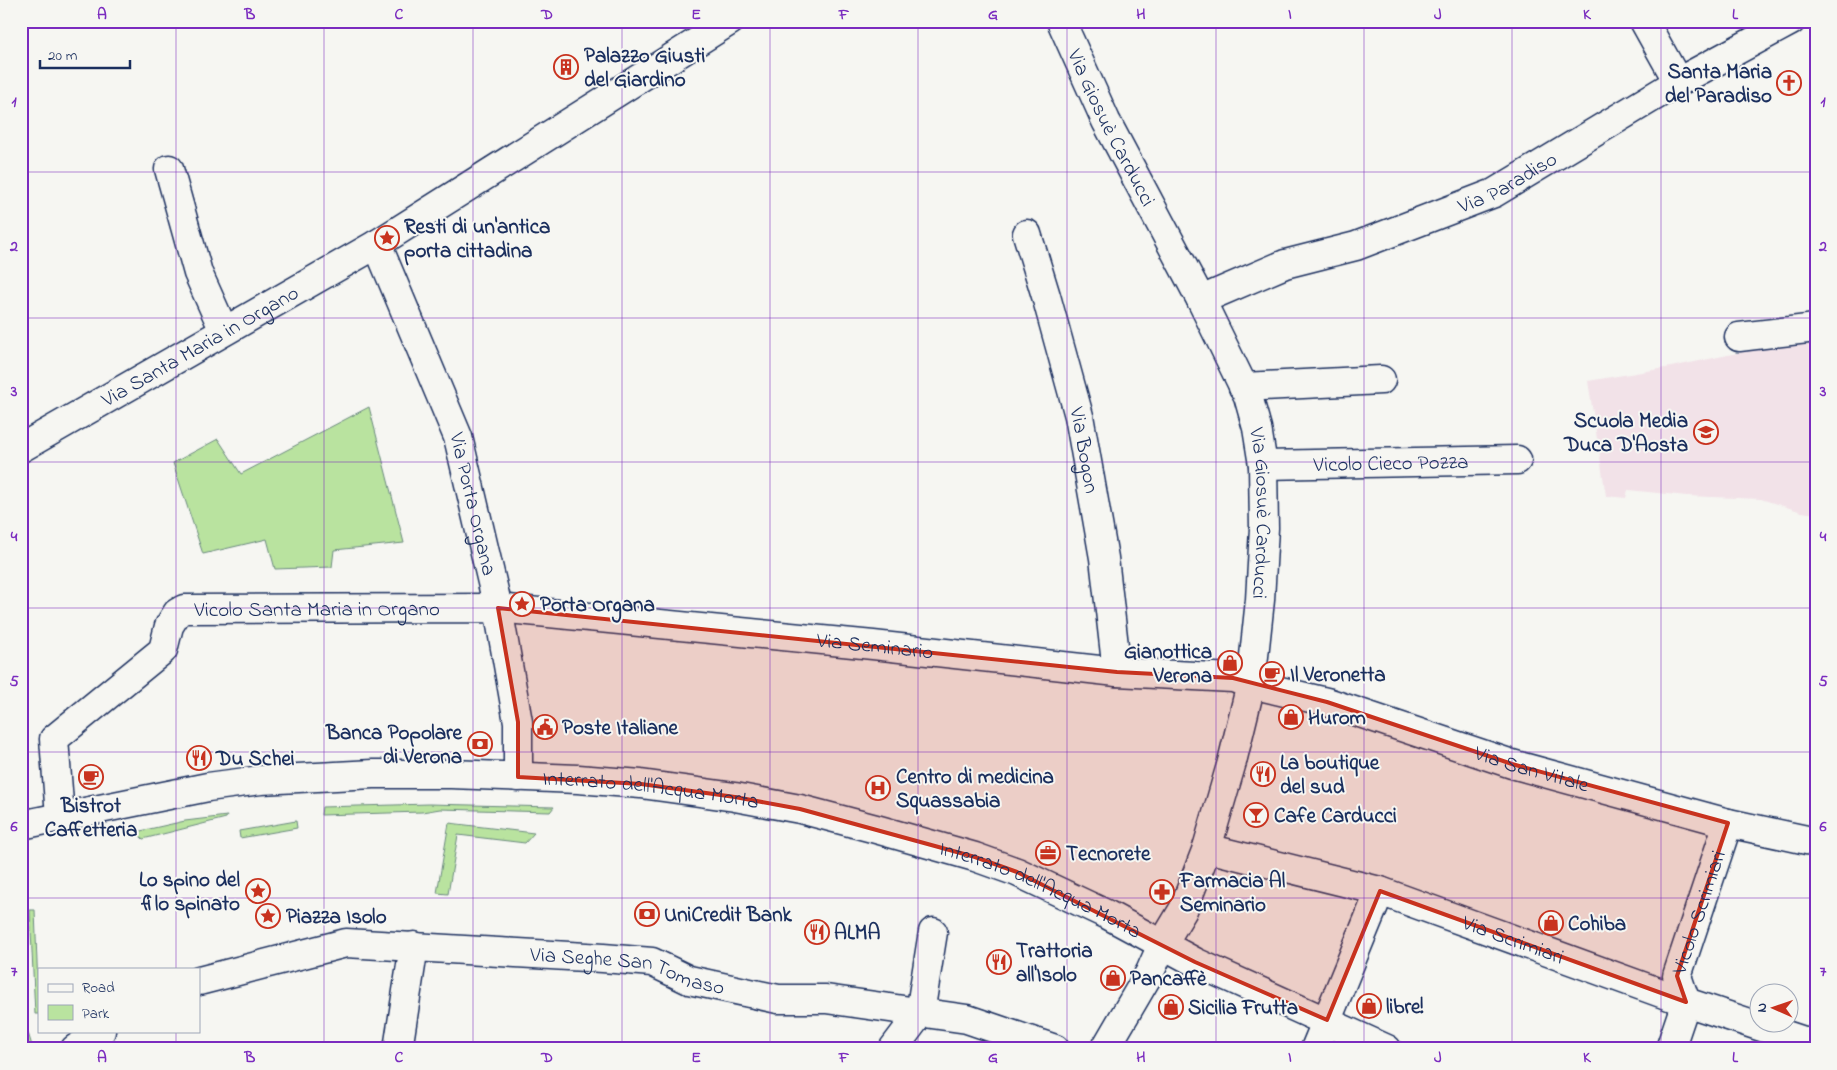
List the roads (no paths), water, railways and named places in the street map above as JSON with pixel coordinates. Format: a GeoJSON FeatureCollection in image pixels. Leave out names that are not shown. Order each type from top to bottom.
{"type":"FeatureCollection","features":[{"type":"Feature","properties":{"kind":"street","name":"Via Santa Maria in Organo"},"geometry":{"type":"LineString","coordinates":[[21,448],[378,244],[730,21]]}},
{"type":"Feature","properties":{"kind":"street","name":"Via Giosuè Carducci"},"geometry":{"type":"LineString","coordinates":[[1061,21],[1106,121],[1202,300],[1248,396],[1257,428],[1262,465],[1264,528],[1260,600],[1251,684],[1232,762],[1208,848],[1183,910],[1162,945],[1150,972],[1105,1049]]}},
{"type":"Feature","properties":{"kind":"street"},"geometry":{"type":"LineString","coordinates":[[1644,21],[1678,82]]}},
{"type":"Feature","properties":{"kind":"street","name":"Via Paradiso"},"geometry":{"type":"LineString","coordinates":[[1202,300],[1285,264],[1356,246],[1494,193],[1678,82],[1792,21]]}},
{"type":"Feature","properties":{"kind":"street"},"geometry":{"type":"LineString","coordinates":[[168,170],[198,273],[224,331]]}},
{"type":"Feature","properties":{"kind":"street","name":"Via Bogon"},"geometry":{"type":"LineString","coordinates":[[1027,234],[1079,416],[1104,558],[1117,672]]}},
{"type":"Feature","properties":{"kind":"street","name":"Via Porta Organa"},"geometry":{"type":"LineString","coordinates":[[378,244],[458,437],[498,608],[518,722],[518,776]]}},
{"type":"Feature","properties":{"kind":"street"},"geometry":{"type":"LineString","coordinates":[[1739,337],[1816,328]]}},
{"type":"Feature","properties":{"kind":"street"},"geometry":{"type":"LineString","coordinates":[[1243,387],[1380,380]]}},
{"type":"Feature","properties":{"kind":"street","name":"Vicolo Cieco Pozza"},"geometry":{"type":"LineString","coordinates":[[1262,465],[1517,460]]}},
{"type":"Feature","properties":{"kind":"street","name":"Via Seminario"},"geometry":{"type":"LineString","coordinates":[[498,608],[873,645],[1117,672],[1234,678],[1251,684]]}},
{"type":"Feature","properties":{"kind":"street","name":"Vicolo Santa Maria in Organo"},"geometry":{"type":"LineString","coordinates":[[60,816],[54,739],[163,650],[169,626],[177,613],[184,609],[498,608]]}},
{"type":"Feature","properties":{"kind":"street","name":"Via San Vitale"},"geometry":{"type":"LineString","coordinates":[[1251,684],[1327,702],[1512,764],[1728,823],[1816,842]]}},
{"type":"Feature","properties":{"kind":"street","name":"Interrato dell'Acqua Morta"},"geometry":{"type":"LineString","coordinates":[[21,825],[208,787],[261,780],[372,774],[518,776],[641,784],[693,790],[800,809],[974,857],[1017,872],[1108,915],[1195,962],[1327,1020],[1387,1049]]}},
{"type":"Feature","properties":{"kind":"street","name":"Vicolo Scrimiari"},"geometry":{"type":"LineString","coordinates":[[1686,1002],[1677,976],[1728,823]]}},
{"type":"Feature","properties":{"kind":"street","name":"Via Scrimiari"},"geometry":{"type":"LineString","coordinates":[[1208,848],[1380,891],[1686,1002],[1816,1045]]}},
{"type":"Feature","properties":{"kind":"street"},"geometry":{"type":"LineString","coordinates":[[1315,1049],[1380,891]]}},
{"type":"Feature","properties":{"kind":"street"},"geometry":{"type":"LineString","coordinates":[[893,1049],[920,1013],[933,932]]}},
{"type":"Feature","properties":{"kind":"street","name":"Via Seghe San Tomaso"},"geometry":{"type":"LineString","coordinates":[[200,981],[346,943],[652,962],[689,980],[778,999],[826,999],[967,1019],[1055,1049]]}},
{"type":"Feature","properties":{"kind":"street"},"geometry":{"type":"LineString","coordinates":[[398,1049],[414,946]]}},
{"type":"Feature","properties":{"kind":"street"},"geometry":{"type":"LineString","coordinates":[[1670,1049],[1686,1002]]}},
{"type":"Feature","properties":{"kind":"street"},"geometry":{"type":"LineString","coordinates":[[75,1049],[100,1032]]}},
{"type":"Feature","properties":{"kind":"place","name":"Palazzo Giusti del Giardino"},"geometry":{"type":"Point","coordinates":[566,67]}},
{"type":"Feature","properties":{"kind":"place","name":"Santa Maria del Paradiso"},"geometry":{"type":"Point","coordinates":[1789,83]}},
{"type":"Feature","properties":{"kind":"place","name":"Resti di un'antica porta cittadina"},"geometry":{"type":"Point","coordinates":[387,238]}},
{"type":"Feature","properties":{"kind":"place","name":"Scuola Media Duca D'Aosta"},"geometry":{"type":"Point","coordinates":[1706,432]}},
{"type":"Feature","properties":{"kind":"place","name":"Porta Organa"},"geometry":{"type":"Point","coordinates":[522,604]}},
{"type":"Feature","properties":{"kind":"place","name":"Gianottica Verona"},"geometry":{"type":"Point","coordinates":[1230,663]}},
{"type":"Feature","properties":{"kind":"place","name":"Il Veronetta"},"geometry":{"type":"Point","coordinates":[1272,674]}},
{"type":"Feature","properties":{"kind":"place","name":"Hurom"},"geometry":{"type":"Point","coordinates":[1291,717]}},
{"type":"Feature","properties":{"kind":"place","name":"Poste Italiane"},"geometry":{"type":"Point","coordinates":[545,727]}},
{"type":"Feature","properties":{"kind":"place","name":"Banca Popolare di Verona"},"geometry":{"type":"Point","coordinates":[480,744]}},
{"type":"Feature","properties":{"kind":"place","name":"Du Schei"},"geometry":{"type":"Point","coordinates":[199,758]}},
{"type":"Feature","properties":{"kind":"place","name":"La boutique del sud"},"geometry":{"type":"Point","coordinates":[1263,774]}},
{"type":"Feature","properties":{"kind":"place","name":"Bistrot Caffetteria"},"geometry":{"type":"Point","coordinates":[91,777]}},
{"type":"Feature","properties":{"kind":"place","name":"Centro di medicina Squassabia"},"geometry":{"type":"Point","coordinates":[878,788]}},
{"type":"Feature","properties":{"kind":"place","name":"Cafe Carducci"},"geometry":{"type":"Point","coordinates":[1256,815]}},
{"type":"Feature","properties":{"kind":"place","name":"Tecnorete"},"geometry":{"type":"Point","coordinates":[1048,853]}},
{"type":"Feature","properties":{"kind":"place","name":"Lo spino del filo spinato"},"geometry":{"type":"Point","coordinates":[258,891]}},
{"type":"Feature","properties":{"kind":"place","name":"Farmacia Al Seminario"},"geometry":{"type":"Point","coordinates":[1162,892]}},
{"type":"Feature","properties":{"kind":"place","name":"UniCredit Bank"},"geometry":{"type":"Point","coordinates":[647,914]}},
{"type":"Feature","properties":{"kind":"place","name":"Piazza Isolo"},"geometry":{"type":"Point","coordinates":[268,916]}},
{"type":"Feature","properties":{"kind":"place","name":"Cohiba"},"geometry":{"type":"Point","coordinates":[1551,923]}},
{"type":"Feature","properties":{"kind":"place","name":"ALMA"},"geometry":{"type":"Point","coordinates":[817,932]}},
{"type":"Feature","properties":{"kind":"place","name":"Trattoria all'Isolo"},"geometry":{"type":"Point","coordinates":[999,962]}},
{"type":"Feature","properties":{"kind":"place","name":"Pancaffè"},"geometry":{"type":"Point","coordinates":[1113,978]}},
{"type":"Feature","properties":{"kind":"place","name":"libre!"},"geometry":{"type":"Point","coordinates":[1369,1006]}},
{"type":"Feature","properties":{"kind":"place","name":"Sicilia Frutta"},"geometry":{"type":"Point","coordinates":[1171,1007]}}]}
